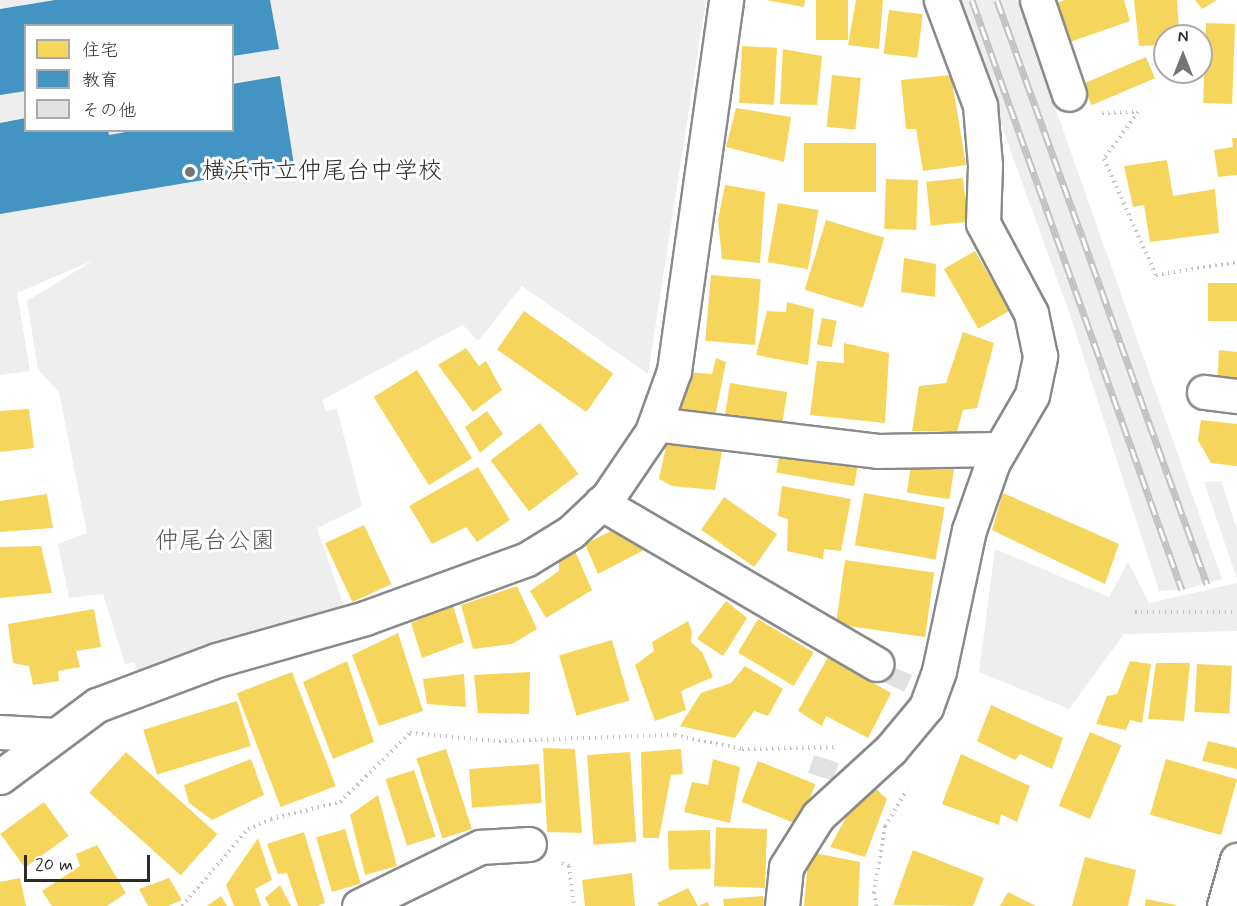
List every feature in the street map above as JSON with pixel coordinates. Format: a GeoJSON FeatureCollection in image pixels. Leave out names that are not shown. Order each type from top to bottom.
{"type":"FeatureCollection","features":[{"type":"Feature","properties":{"kind":"street"},"geometry":{"type":"LineString","coordinates":[[0,777],[97,705],[147,684],[365,618],[527,559],[572,532],[601,503],[631,467],[655,424],[674,371],[726,0]]}},
{"type":"Feature","properties":{"kind":"street"},"geometry":{"type":"LineString","coordinates":[[782,906],[786,867],[818,816],[891,749],[926,707],[939,671],[969,530],[1000,449],[1032,395],[1040,356],[1031,313],[983,223],[985,165],[980,105],[941,0]]}},
{"type":"Feature","properties":{"kind":"street"},"geometry":{"type":"LineString","coordinates":[[1037,0],[1069,94]]}},
{"type":"Feature","properties":{"kind":"street"},"geometry":{"type":"LineString","coordinates":[[1204,392],[1237,396]]}},
{"type":"Feature","properties":{"kind":"street"},"geometry":{"type":"LineString","coordinates":[[655,424],[877,450],[1000,449]]}},
{"type":"Feature","properties":{"kind":"street"},"geometry":{"type":"LineString","coordinates":[[601,503],[876,664]]}},
{"type":"Feature","properties":{"kind":"street"},"geometry":{"type":"LineString","coordinates":[[0,732],[55,735]]}},
{"type":"Feature","properties":{"kind":"street"},"geometry":{"type":"LineString","coordinates":[[359,906],[480,847],[540,851]]}},
{"type":"Feature","properties":{"kind":"street"},"geometry":{"type":"LineString","coordinates":[[1224,906],[1237,860]]}},
{"type":"Feature","properties":{"kind":"path"},"geometry":{"type":"LineString","coordinates":[[1069,94],[1091,114],[1127,110],[1138,112],[1104,159],[1156,275],[1237,262]]}},
{"type":"Feature","properties":{"kind":"path"},"geometry":{"type":"LineString","coordinates":[[1135,612],[1237,612]]}},
{"type":"Feature","properties":{"kind":"path"},"geometry":{"type":"LineString","coordinates":[[182,906],[248,828],[271,819],[340,802],[410,733],[499,741],[675,735],[742,749],[891,749]]}},
{"type":"Feature","properties":{"kind":"path"},"geometry":{"type":"LineString","coordinates":[[540,851],[569,866],[574,906]]}},
{"type":"Feature","properties":{"kind":"shaded area"},"geometry":{"type":"Polygon","coordinates":[[[0,0],[706,0],[648,374],[522,286],[478,341],[463,325],[322,400],[326,411],[337,409],[362,506],[317,528],[345,609],[137,670],[134,662],[125,664],[103,594],[69,598],[58,544],[87,533],[59,392],[38,370],[27,301],[94,260],[17,293],[30,371],[0,375],[0,0]]]}},
{"type":"Feature","properties":{"kind":"shaded area"},"geometry":{"type":"Polygon","coordinates":[[[956,0],[1017,0],[1222,579],[1182,590],[1159,591],[1070,315],[956,0]]]}},
{"type":"Feature","properties":{"kind":"shaded area"},"geometry":{"type":"Polygon","coordinates":[[[1221,481],[1237,529],[1237,579],[1204,482],[1221,481]]]}},
{"type":"Feature","properties":{"kind":"shaded area"},"geometry":{"type":"Polygon","coordinates":[[[995,549],[1109,597],[1128,562],[1149,603],[1237,583],[1237,631],[1124,634],[1069,709],[979,672],[995,549]]]}},
{"type":"Feature","properties":{"kind":"building: 住宅"},"geometry":{"type":"Polygon","coordinates":[[[766,0],[805,0],[804,7],[766,0]]]}},
{"type":"Feature","properties":{"kind":"building: 住宅"},"geometry":{"type":"Polygon","coordinates":[[[816,0],[848,0],[848,40],[816,40],[816,0]]]}},
{"type":"Feature","properties":{"kind":"building: 住宅"},"geometry":{"type":"Polygon","coordinates":[[[856,0],[883,0],[879,49],[848,45],[856,0]]]}},
{"type":"Feature","properties":{"kind":"building: 住宅"},"geometry":{"type":"Polygon","coordinates":[[[1065,0],[1124,0],[1130,21],[1067,43],[1050,5],[1065,0]]]}},
{"type":"Feature","properties":{"kind":"building: 住宅"},"geometry":{"type":"Polygon","coordinates":[[[1134,0],[1177,0],[1179,24],[1153,24],[1153,45],[1139,46],[1134,0]]]}},
{"type":"Feature","properties":{"kind":"building: 住宅"},"geometry":{"type":"Polygon","coordinates":[[[1195,0],[1217,0],[1202,9],[1195,0]]]}},
{"type":"Feature","properties":{"kind":"building: 住宅"},"geometry":{"type":"Polygon","coordinates":[[[889,10],[923,14],[917,58],[884,54],[889,10]]]}},
{"type":"Feature","properties":{"kind":"building: 住宅"},"geometry":{"type":"Polygon","coordinates":[[[1206,23],[1235,24],[1232,104],[1203,103],[1204,84],[1213,84],[1213,24],[1206,23]]]}},
{"type":"Feature","properties":{"kind":"building: 住宅"},"geometry":{"type":"Polygon","coordinates":[[[742,46],[777,48],[774,105],[739,103],[742,46]]]}},
{"type":"Feature","properties":{"kind":"building: 住宅"},"geometry":{"type":"Polygon","coordinates":[[[783,49],[822,56],[817,105],[780,104],[783,49]]]}},
{"type":"Feature","properties":{"kind":"building: 住宅"},"geometry":{"type":"Polygon","coordinates":[[[1146,57],[1153,79],[1091,105],[1082,84],[1146,57]]]}},
{"type":"Feature","properties":{"kind":"building: 住宅"},"geometry":{"type":"Polygon","coordinates":[[[832,75],[861,78],[855,130],[827,127],[832,75]]]}},
{"type":"Feature","properties":{"kind":"building: 住宅"},"geometry":{"type":"Polygon","coordinates":[[[951,75],[966,165],[923,171],[916,129],[906,129],[901,80],[951,75]]]}},
{"type":"Feature","properties":{"kind":"building: 住宅"},"geometry":{"type":"Polygon","coordinates":[[[736,108],[791,117],[784,162],[726,147],[736,108]]]}},
{"type":"Feature","properties":{"kind":"building: 住宅"},"geometry":{"type":"Polygon","coordinates":[[[1232,138],[1237,138],[1237,175],[1218,177],[1214,150],[1233,147],[1232,138]]]}},
{"type":"Feature","properties":{"kind":"building: 住宅"},"geometry":{"type":"Polygon","coordinates":[[[804,143],[876,143],[876,192],[804,192],[804,143]]]}},
{"type":"Feature","properties":{"kind":"building: 住宅"},"geometry":{"type":"Polygon","coordinates":[[[1167,160],[1173,196],[1215,189],[1219,233],[1150,242],[1144,205],[1133,207],[1124,166],[1167,160]]]}},
{"type":"Feature","properties":{"kind":"building: 住宅"},"geometry":{"type":"Polygon","coordinates":[[[963,178],[968,222],[931,226],[926,182],[963,178]]]}},
{"type":"Feature","properties":{"kind":"building: 住宅"},"geometry":{"type":"Polygon","coordinates":[[[886,179],[918,180],[916,230],[884,229],[886,179]]]}},
{"type":"Feature","properties":{"kind":"building: 住宅"},"geometry":{"type":"Polygon","coordinates":[[[725,185],[765,192],[760,263],[722,259],[718,220],[725,185]]]}},
{"type":"Feature","properties":{"kind":"building: 住宅"},"geometry":{"type":"Polygon","coordinates":[[[778,203],[818,210],[808,269],[768,262],[778,203]]]}},
{"type":"Feature","properties":{"kind":"building: 住宅"},"geometry":{"type":"Polygon","coordinates":[[[826,220],[884,238],[863,308],[805,290],[826,220]]]}},
{"type":"Feature","properties":{"kind":"building: 住宅"},"geometry":{"type":"Polygon","coordinates":[[[975,251],[1010,311],[978,329],[944,269],[975,251]]]}},
{"type":"Feature","properties":{"kind":"building: 住宅"},"geometry":{"type":"Polygon","coordinates":[[[904,258],[936,264],[935,297],[901,292],[904,258]]]}},
{"type":"Feature","properties":{"kind":"building: 住宅"},"geometry":{"type":"Polygon","coordinates":[[[711,275],[761,279],[755,345],[705,341],[711,275]]]}},
{"type":"Feature","properties":{"kind":"building: 住宅"},"geometry":{"type":"Polygon","coordinates":[[[1208,283],[1237,283],[1237,321],[1208,321],[1208,283]]]}},
{"type":"Feature","properties":{"kind":"building: 住宅"},"geometry":{"type":"Polygon","coordinates":[[[787,302],[814,309],[808,365],[756,355],[767,311],[786,312],[787,302]]]}},
{"type":"Feature","properties":{"kind":"building: 住宅"},"geometry":{"type":"Polygon","coordinates":[[[524,311],[613,374],[586,412],[497,350],[524,311]]]}},
{"type":"Feature","properties":{"kind":"building: 住宅"},"geometry":{"type":"Polygon","coordinates":[[[822,318],[837,321],[832,347],[817,345],[822,318]]]}},
{"type":"Feature","properties":{"kind":"building: 住宅"},"geometry":{"type":"Polygon","coordinates":[[[963,332],[994,343],[977,408],[963,410],[957,432],[912,431],[919,386],[946,383],[963,332]]]}},
{"type":"Feature","properties":{"kind":"building: 住宅"},"geometry":{"type":"Polygon","coordinates":[[[844,343],[889,353],[885,423],[810,415],[817,361],[844,363],[844,343]]]}},
{"type":"Feature","properties":{"kind":"building: 住宅"},"geometry":{"type":"Polygon","coordinates":[[[466,348],[479,366],[486,361],[502,390],[473,412],[438,365],[466,348]]]}},
{"type":"Feature","properties":{"kind":"building: 住宅"},"geometry":{"type":"Polygon","coordinates":[[[1219,350],[1237,352],[1237,389],[1217,386],[1219,350]]]}},
{"type":"Feature","properties":{"kind":"building: 住宅"},"geometry":{"type":"Polygon","coordinates":[[[716,358],[726,362],[715,417],[680,412],[686,372],[712,374],[716,358]]]}},
{"type":"Feature","properties":{"kind":"building: 住宅"},"geometry":{"type":"Polygon","coordinates":[[[417,370],[472,458],[429,485],[374,397],[417,370]]]}},
{"type":"Feature","properties":{"kind":"building: 住宅"},"geometry":{"type":"Polygon","coordinates":[[[730,383],[787,392],[781,431],[724,422],[730,383]]]}},
{"type":"Feature","properties":{"kind":"building: 住宅"},"geometry":{"type":"Polygon","coordinates":[[[29,409],[34,448],[0,452],[0,411],[29,409]]]}},
{"type":"Feature","properties":{"kind":"building: 住宅"},"geometry":{"type":"Polygon","coordinates":[[[487,411],[503,434],[480,453],[465,427],[487,411]]]}},
{"type":"Feature","properties":{"kind":"building: 住宅"},"geometry":{"type":"Polygon","coordinates":[[[1201,420],[1237,424],[1237,466],[1211,463],[1198,440],[1201,420]]]}},
{"type":"Feature","properties":{"kind":"building: 住宅"},"geometry":{"type":"Polygon","coordinates":[[[540,423],[579,474],[529,511],[490,460],[540,423]]]}},
{"type":"Feature","properties":{"kind":"building: 住宅"},"geometry":{"type":"Polygon","coordinates":[[[667,441],[722,451],[715,490],[672,486],[659,479],[667,441]]]}},
{"type":"Feature","properties":{"kind":"building: 住宅"},"geometry":{"type":"Polygon","coordinates":[[[781,446],[859,460],[854,486],[776,473],[781,446]]]}},
{"type":"Feature","properties":{"kind":"building: 住宅"},"geometry":{"type":"Polygon","coordinates":[[[912,460],[954,467],[949,499],[907,493],[912,460]]]}},
{"type":"Feature","properties":{"kind":"building: 住宅"},"geometry":{"type":"Polygon","coordinates":[[[478,467],[510,520],[477,542],[466,527],[432,544],[409,506],[478,467]]]}},
{"type":"Feature","properties":{"kind":"building: 住宅"},"geometry":{"type":"Polygon","coordinates":[[[782,486],[851,499],[841,551],[824,549],[823,559],[787,551],[788,519],[778,516],[782,486]]]}},
{"type":"Feature","properties":{"kind":"building: 住宅"},"geometry":{"type":"Polygon","coordinates":[[[864,493],[945,507],[936,559],[855,545],[864,493]]]}},
{"type":"Feature","properties":{"kind":"building: 住宅"},"geometry":{"type":"Polygon","coordinates":[[[1003,493],[1119,544],[1105,584],[992,530],[1003,493]]]}},
{"type":"Feature","properties":{"kind":"building: 住宅"},"geometry":{"type":"Polygon","coordinates":[[[47,494],[53,528],[0,532],[0,501],[47,494]]]}},
{"type":"Feature","properties":{"kind":"building: 住宅"},"geometry":{"type":"Polygon","coordinates":[[[724,497],[777,534],[754,567],[701,530],[724,497]]]}},
{"type":"Feature","properties":{"kind":"building: 住宅"},"geometry":{"type":"Polygon","coordinates":[[[364,525],[391,584],[352,602],[325,543],[364,525]]]}},
{"type":"Feature","properties":{"kind":"building: 住宅"},"geometry":{"type":"Polygon","coordinates":[[[621,526],[646,549],[598,574],[585,544],[621,526]]]}},
{"type":"Feature","properties":{"kind":"building: 住宅"},"geometry":{"type":"Polygon","coordinates":[[[41,546],[52,593],[0,598],[0,547],[41,546]]]}},
{"type":"Feature","properties":{"kind":"building: 住宅"},"geometry":{"type":"Polygon","coordinates":[[[575,551],[592,590],[546,618],[530,591],[559,571],[559,558],[575,551]]]}},
{"type":"Feature","properties":{"kind":"building: 住宅"},"geometry":{"type":"Polygon","coordinates":[[[845,560],[934,573],[925,637],[836,624],[845,560]]]}},
{"type":"Feature","properties":{"kind":"building: 住宅"},"geometry":{"type":"Polygon","coordinates":[[[517,586],[537,629],[512,644],[473,649],[461,605],[517,586]]]}},
{"type":"Feature","properties":{"kind":"building: 住宅"},"geometry":{"type":"Polygon","coordinates":[[[726,601],[747,618],[723,656],[697,639],[726,601]]]}},
{"type":"Feature","properties":{"kind":"building: 住宅"},"geometry":{"type":"Polygon","coordinates":[[[453,605],[464,642],[422,658],[411,623],[453,605]]]}},
{"type":"Feature","properties":{"kind":"building: 住宅"},"geometry":{"type":"Polygon","coordinates":[[[94,609],[101,647],[76,651],[80,667],[58,671],[59,681],[33,685],[29,666],[13,663],[8,624],[94,609]]]}},
{"type":"Feature","properties":{"kind":"building: 住宅"},"geometry":{"type":"Polygon","coordinates":[[[758,619],[814,652],[794,686],[738,652],[758,619]]]}},
{"type":"Feature","properties":{"kind":"building: 住宅"},"geometry":{"type":"Polygon","coordinates":[[[688,621],[692,632],[691,642],[702,652],[713,677],[681,691],[686,710],[655,721],[635,665],[654,651],[652,642],[688,621]]]}},
{"type":"Feature","properties":{"kind":"building: 住宅"},"geometry":{"type":"Polygon","coordinates":[[[398,633],[423,711],[379,726],[352,655],[398,633]]]}},
{"type":"Feature","properties":{"kind":"building: 住宅"},"geometry":{"type":"Polygon","coordinates":[[[612,640],[629,701],[576,716],[559,655],[612,640]]]}},
{"type":"Feature","properties":{"kind":"building: 住宅"},"geometry":{"type":"Polygon","coordinates":[[[828,657],[891,693],[868,738],[826,716],[822,726],[798,711],[828,657]]]}},
{"type":"Feature","properties":{"kind":"building: 住宅"},"geometry":{"type":"Polygon","coordinates":[[[347,661],[374,742],[333,759],[303,682],[347,661]]]}},
{"type":"Feature","properties":{"kind":"building: 住宅"},"geometry":{"type":"Polygon","coordinates":[[[1130,661],[1151,664],[1142,723],[1130,720],[1126,730],[1096,724],[1107,696],[1117,694],[1130,661]]]}},
{"type":"Feature","properties":{"kind":"building: 住宅"},"geometry":{"type":"Polygon","coordinates":[[[1156,663],[1190,663],[1184,721],[1148,719],[1156,663]]]}},
{"type":"Feature","properties":{"kind":"building: 住宅"},"geometry":{"type":"Polygon","coordinates":[[[1197,664],[1232,666],[1229,714],[1194,712],[1197,664]]]}},
{"type":"Feature","properties":{"kind":"building: 住宅"},"geometry":{"type":"Polygon","coordinates":[[[745,666],[783,689],[768,716],[754,711],[735,738],[680,726],[701,693],[731,683],[745,666]]]}},
{"type":"Feature","properties":{"kind":"building: 住宅"},"geometry":{"type":"Polygon","coordinates":[[[292,672],[336,786],[281,807],[237,693],[292,672]]]}},
{"type":"Feature","properties":{"kind":"building: 住宅"},"geometry":{"type":"Polygon","coordinates":[[[530,672],[529,714],[478,713],[474,675],[530,672]]]}},
{"type":"Feature","properties":{"kind":"building: 住宅"},"geometry":{"type":"Polygon","coordinates":[[[464,674],[466,707],[427,704],[423,679],[464,674]]]}},
{"type":"Feature","properties":{"kind":"building: 住宅"},"geometry":{"type":"Polygon","coordinates":[[[237,701],[251,746],[157,775],[143,730],[237,701]]]}},
{"type":"Feature","properties":{"kind":"building: 住宅"},"geometry":{"type":"Polygon","coordinates":[[[991,705],[1063,738],[1052,769],[1020,754],[1015,760],[977,741],[991,705]]]}},
{"type":"Feature","properties":{"kind":"building: 住宅"},"geometry":{"type":"Polygon","coordinates":[[[1090,732],[1121,745],[1090,819],[1059,806],[1090,732]]]}},
{"type":"Feature","properties":{"kind":"building: 住宅"},"geometry":{"type":"Polygon","coordinates":[[[1208,741],[1237,748],[1237,769],[1202,761],[1208,741]]]}},
{"type":"Feature","properties":{"kind":"building: 住宅"},"geometry":{"type":"Polygon","coordinates":[[[543,748],[575,749],[582,833],[547,832],[543,748]]]}},
{"type":"Feature","properties":{"kind":"building: 住宅"},"geometry":{"type":"Polygon","coordinates":[[[446,749],[472,829],[442,838],[417,759],[446,749]]]}},
{"type":"Feature","properties":{"kind":"building: 住宅"},"geometry":{"type":"Polygon","coordinates":[[[681,749],[683,774],[671,775],[659,838],[643,838],[641,752],[681,749]]]}},
{"type":"Feature","properties":{"kind":"building: 住宅"},"geometry":{"type":"Polygon","coordinates":[[[126,752],[217,834],[181,875],[89,793],[126,752]]]}},
{"type":"Feature","properties":{"kind":"building: 住宅"},"geometry":{"type":"Polygon","coordinates":[[[630,752],[636,842],[593,845],[587,755],[630,752]]]}},
{"type":"Feature","properties":{"kind":"building: 住宅"},"geometry":{"type":"Polygon","coordinates":[[[961,754],[1030,786],[1017,822],[1001,814],[999,825],[942,804],[961,754]]]}},
{"type":"Feature","properties":{"kind":"building: 住宅"},"geometry":{"type":"Polygon","coordinates":[[[251,759],[264,795],[212,820],[189,803],[184,785],[251,759]]]}},
{"type":"Feature","properties":{"kind":"building: 住宅"},"geometry":{"type":"Polygon","coordinates":[[[713,759],[740,767],[730,823],[684,812],[692,782],[708,785],[713,759]]]}},
{"type":"Feature","properties":{"kind":"building: 住宅"},"geometry":{"type":"Polygon","coordinates":[[[1166,759],[1237,779],[1221,835],[1150,815],[1166,759]]]}},
{"type":"Feature","properties":{"kind":"building: 住宅"},"geometry":{"type":"Polygon","coordinates":[[[758,761],[815,784],[799,825],[742,802],[758,761]]]}},
{"type":"Feature","properties":{"kind":"building: 住宅"},"geometry":{"type":"Polygon","coordinates":[[[539,764],[542,803],[472,808],[469,769],[539,764]]]}},
{"type":"Feature","properties":{"kind":"building: 住宅"},"geometry":{"type":"Polygon","coordinates":[[[414,770],[436,837],[407,846],[385,779],[414,770]]]}},
{"type":"Feature","properties":{"kind":"building: 住宅"},"geometry":{"type":"Polygon","coordinates":[[[873,786],[887,799],[865,857],[830,847],[851,808],[873,786]]]}},
{"type":"Feature","properties":{"kind":"building: 住宅"},"geometry":{"type":"Polygon","coordinates":[[[378,795],[397,866],[365,875],[350,815],[378,795]]]}},
{"type":"Feature","properties":{"kind":"building: 住宅"},"geometry":{"type":"Polygon","coordinates":[[[44,802],[69,836],[25,868],[0,834],[44,802]]]}},
{"type":"Feature","properties":{"kind":"building: 住宅"},"geometry":{"type":"Polygon","coordinates":[[[716,827],[767,829],[765,888],[714,886],[716,827]]]}},
{"type":"Feature","properties":{"kind":"building: 住宅"},"geometry":{"type":"Polygon","coordinates":[[[345,829],[361,884],[332,892],[316,837],[345,829]]]}},
{"type":"Feature","properties":{"kind":"building: 住宅"},"geometry":{"type":"Polygon","coordinates":[[[710,830],[711,869],[669,870],[668,831],[710,830]]]}},
{"type":"Feature","properties":{"kind":"building: 住宅"},"geometry":{"type":"Polygon","coordinates":[[[304,832],[325,903],[317,906],[298,906],[287,873],[278,874],[267,844],[304,832]]]}},
{"type":"Feature","properties":{"kind":"building: 住宅"},"geometry":{"type":"Polygon","coordinates":[[[258,838],[272,880],[255,889],[261,906],[234,906],[226,885],[258,838]]]}},
{"type":"Feature","properties":{"kind":"building: 住宅"},"geometry":{"type":"Polygon","coordinates":[[[97,845],[126,893],[107,906],[52,906],[42,891],[80,866],[76,854],[97,845]]]}},
{"type":"Feature","properties":{"kind":"building: 住宅"},"geometry":{"type":"Polygon","coordinates":[[[913,850],[984,878],[973,906],[893,905],[913,850]]]}},
{"type":"Feature","properties":{"kind":"building: 住宅"},"geometry":{"type":"Polygon","coordinates":[[[809,852],[860,862],[858,906],[804,906],[809,852]]]}},
{"type":"Feature","properties":{"kind":"building: 住宅"},"geometry":{"type":"Polygon","coordinates":[[[1085,857],[1136,870],[1128,906],[1072,906],[1085,857]]]}},
{"type":"Feature","properties":{"kind":"building: 住宅"},"geometry":{"type":"Polygon","coordinates":[[[632,873],[635,906],[585,906],[582,880],[632,873]]]}},
{"type":"Feature","properties":{"kind":"building: 住宅"},"geometry":{"type":"Polygon","coordinates":[[[20,878],[26,906],[0,906],[0,882],[20,878]]]}},
{"type":"Feature","properties":{"kind":"building: 住宅"},"geometry":{"type":"Polygon","coordinates":[[[169,878],[182,900],[168,906],[148,906],[139,889],[169,878]]]}},
{"type":"Feature","properties":{"kind":"building: 住宅"},"geometry":{"type":"Polygon","coordinates":[[[280,885],[291,906],[269,906],[265,898],[280,885]]]}},
{"type":"Feature","properties":{"kind":"building: 住宅"},"geometry":{"type":"Polygon","coordinates":[[[688,888],[698,906],[659,906],[657,903],[688,888]]]}},
{"type":"Feature","properties":{"kind":"building: 住宅"},"geometry":{"type":"Polygon","coordinates":[[[1008,892],[1036,906],[1000,906],[1008,892]]]}},
{"type":"Feature","properties":{"kind":"building: 住宅"},"geometry":{"type":"Polygon","coordinates":[[[221,896],[227,906],[207,906],[221,896]]]}},
{"type":"Feature","properties":{"kind":"building: 住宅"},"geometry":{"type":"Polygon","coordinates":[[[763,896],[764,906],[724,906],[723,899],[763,896]]]}},
{"type":"Feature","properties":{"kind":"building: 住宅"},"geometry":{"type":"Polygon","coordinates":[[[1146,899],[1176,905],[1176,906],[1145,906],[1146,899]]]}},
{"type":"Feature","properties":{"kind":"building: 教育"},"geometry":{"type":"Polygon","coordinates":[[[55,0],[270,0],[279,49],[234,56],[234,24],[24,24],[24,91],[0,95],[0,9],[55,0]]]}},
{"type":"Feature","properties":{"kind":"building: 教育"},"geometry":{"type":"Polygon","coordinates":[[[280,76],[294,165],[0,214],[0,123],[24,118],[24,132],[108,132],[109,135],[126,132],[234,132],[234,84],[280,76]]]}},
{"type":"Feature","properties":{"kind":"building: その他"},"geometry":{"type":"Polygon","coordinates":[[[888,665],[912,675],[904,692],[882,681],[888,665]]]}},
{"type":"Feature","properties":{"kind":"building: その他"},"geometry":{"type":"Polygon","coordinates":[[[814,755],[839,763],[833,781],[808,773],[814,755]]]}},
{"type":"Feature","properties":{"kind":"railway"},"geometry":{"type":"LineString","coordinates":[[972,0],[1182,590]]}},
{"type":"Feature","properties":{"kind":"railway"},"geometry":{"type":"LineString","coordinates":[[997,0],[1207,584]]}},
{"type":"Feature","properties":{"kind":"place","name":"横浜市立仲尾台中学校"},"geometry":{"type":"Point","coordinates":[190,172]}},
{"type":"Feature","properties":{"kind":"park label","name":"仲尾台公園"},"geometry":{"type":"Point","coordinates":[215,542]}}]}
